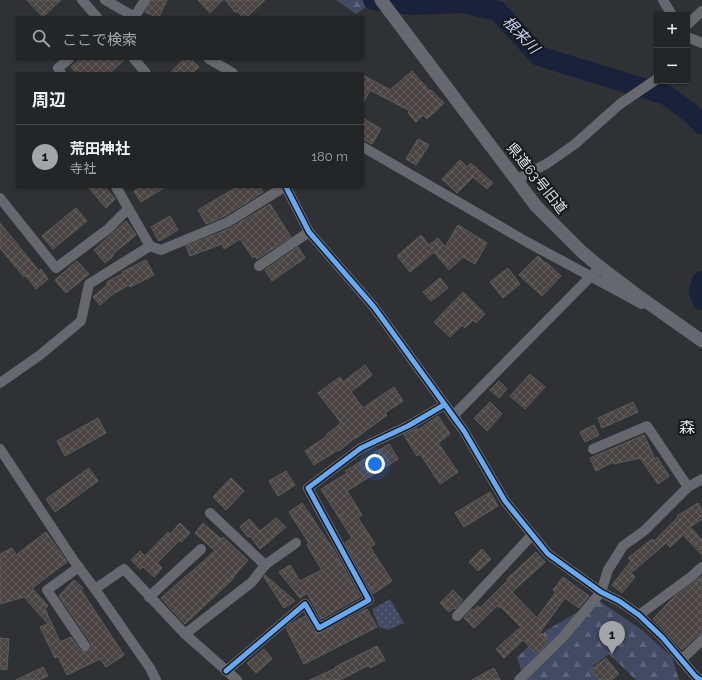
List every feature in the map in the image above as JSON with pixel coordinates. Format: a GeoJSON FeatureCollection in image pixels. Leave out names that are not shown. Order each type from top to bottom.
{"type":"FeatureCollection","features":[{"type":"Feature","properties":{"kind":"street"},"geometry":{"type":"LineString","coordinates":[[82,0],[96,16]]}},
{"type":"Feature","properties":{"kind":"street"},"geometry":{"type":"LineString","coordinates":[[106,0],[133,16]]}},
{"type":"Feature","properties":{"kind":"street"},"geometry":{"type":"LineString","coordinates":[[136,16],[145,0]]}},
{"type":"Feature","properties":{"kind":"street","name":"県道63号旧道"},"geometry":{"type":"LineString","coordinates":[[381,0],[536,206],[582,252],[595,272],[675,322],[702,341]]}},
{"type":"Feature","properties":{"kind":"street"},"geometry":{"type":"LineString","coordinates":[[663,0],[670,12]]}},
{"type":"Feature","properties":{"kind":"street"},"geometry":{"type":"LineString","coordinates":[[690,22],[702,11]]}},
{"type":"Feature","properties":{"kind":"street"},"geometry":{"type":"LineString","coordinates":[[690,38],[702,42]]}},
{"type":"Feature","properties":{"kind":"street"},"geometry":{"type":"LineString","coordinates":[[60,72],[58,68],[68,60]]}},
{"type":"Feature","properties":{"kind":"street"},"geometry":{"type":"LineString","coordinates":[[135,60],[145,72]]}},
{"type":"Feature","properties":{"kind":"street"},"geometry":{"type":"LineString","coordinates":[[211,60],[231,72]]}},
{"type":"Feature","properties":{"kind":"street"},"geometry":{"type":"LineString","coordinates":[[516,180],[548,163],[575,144],[620,104],[654,81]]}},
{"type":"Feature","properties":{"kind":"street"},"geometry":{"type":"LineString","coordinates":[[364,148],[527,242],[595,272],[453,416]]}},
{"type":"Feature","properties":{"kind":"street"},"geometry":{"type":"LineString","coordinates":[[121,189],[128,209],[150,246],[161,250],[228,222],[283,188]]}},
{"type":"Feature","properties":{"kind":"street"},"geometry":{"type":"LineString","coordinates":[[286,188],[309,232],[374,307],[464,431],[505,501],[532,535],[548,554],[601,592],[619,601],[639,615],[663,638],[697,679]]}},
{"type":"Feature","properties":{"kind":"street"},"geometry":{"type":"LineString","coordinates":[[0,198],[56,268],[108,229],[128,209]]}},
{"type":"Feature","properties":{"kind":"street"},"geometry":{"type":"LineString","coordinates":[[259,266],[309,232]]}},
{"type":"Feature","properties":{"kind":"street"},"geometry":{"type":"LineString","coordinates":[[0,383],[40,354],[81,321],[89,284],[150,246]]}},
{"type":"Feature","properties":{"kind":"street"},"geometry":{"type":"LineString","coordinates":[[226,671],[306,604],[319,628],[369,600],[308,488],[361,448],[408,426],[444,405]]}},
{"type":"Feature","properties":{"kind":"street"},"geometry":{"type":"LineString","coordinates":[[593,449],[647,426],[688,487]]}},
{"type":"Feature","properties":{"kind":"street"},"geometry":{"type":"LineString","coordinates":[[0,449],[79,567],[150,668],[156,680]]}},
{"type":"Feature","properties":{"kind":"street"},"geometry":{"type":"LineString","coordinates":[[519,680],[563,637],[601,592],[608,570],[623,546],[644,531],[688,487],[702,479]]}},
{"type":"Feature","properties":{"kind":"street"},"geometry":{"type":"LineString","coordinates":[[210,513],[265,565]]}},
{"type":"Feature","properties":{"kind":"street"},"geometry":{"type":"LineString","coordinates":[[457,616],[532,535]]}},
{"type":"Feature","properties":{"kind":"street"},"geometry":{"type":"LineString","coordinates":[[185,634],[252,582],[265,565],[296,543]]}},
{"type":"Feature","properties":{"kind":"street"},"geometry":{"type":"LineString","coordinates":[[149,597],[201,549]]}},
{"type":"Feature","properties":{"kind":"street"},"geometry":{"type":"LineString","coordinates":[[79,567],[47,590],[85,646]]}},
{"type":"Feature","properties":{"kind":"street"},"geometry":{"type":"LineString","coordinates":[[639,615],[702,567]]}},
{"type":"Feature","properties":{"kind":"street"},"geometry":{"type":"LineString","coordinates":[[95,589],[124,569],[185,634],[237,680]]}},
{"type":"Feature","properties":{"kind":"street"},"geometry":{"type":"LineString","coordinates":[[682,660],[702,640]]}},
{"type":"Feature","properties":{"kind":"green space"},"geometry":{"type":"Polygon","coordinates":[[[336,0],[367,0],[370,4],[356,14],[336,0]]]}},
{"type":"Feature","properties":{"kind":"green space"},"geometry":{"type":"Polygon","coordinates":[[[390,599],[404,623],[388,630],[379,627],[372,609],[390,599]]]}},
{"type":"Feature","properties":{"kind":"green space"},"geometry":{"type":"Polygon","coordinates":[[[598,600],[642,630],[672,657],[679,680],[636,680],[609,654],[593,666],[597,680],[524,680],[517,657],[547,630],[598,600]]]}},
{"type":"Feature","properties":{"kind":"building"},"geometry":{"type":"Polygon","coordinates":[[[27,0],[61,0],[44,16],[42,16],[27,0]]]}},
{"type":"Feature","properties":{"kind":"building"},"geometry":{"type":"Polygon","coordinates":[[[151,0],[167,0],[159,16],[154,16],[145,12],[151,0]]]}},
{"type":"Feature","properties":{"kind":"building"},"geometry":{"type":"Polygon","coordinates":[[[198,0],[223,0],[210,13],[198,0]]]}},
{"type":"Feature","properties":{"kind":"building"},"geometry":{"type":"Polygon","coordinates":[[[225,0],[265,0],[248,16],[242,16],[237,11],[235,12],[225,0]]]}},
{"type":"Feature","properties":{"kind":"building"},"geometry":{"type":"Polygon","coordinates":[[[79,60],[124,60],[111,72],[75,72],[71,67],[79,60]]]}},
{"type":"Feature","properties":{"kind":"building"},"geometry":{"type":"Polygon","coordinates":[[[183,60],[192,60],[199,67],[193,72],[171,72],[183,60]]]}},
{"type":"Feature","properties":{"kind":"building"},"geometry":{"type":"Polygon","coordinates":[[[412,71],[430,91],[431,90],[444,103],[427,119],[423,115],[416,122],[408,113],[410,111],[370,90],[364,101],[364,76],[390,90],[412,71]]]}},
{"type":"Feature","properties":{"kind":"building"},"geometry":{"type":"Polygon","coordinates":[[[364,119],[381,129],[372,144],[364,140],[364,119]]]}},
{"type":"Feature","properties":{"kind":"building"},"geometry":{"type":"Polygon","coordinates":[[[418,139],[429,145],[416,165],[406,159],[418,139]]]}},
{"type":"Feature","properties":{"kind":"building"},"geometry":{"type":"Polygon","coordinates":[[[460,160],[467,167],[471,163],[493,183],[487,189],[473,177],[457,193],[442,179],[460,160]]]}},
{"type":"Feature","properties":{"kind":"building"},"geometry":{"type":"Polygon","coordinates":[[[89,188],[106,188],[115,199],[106,208],[89,188]]]}},
{"type":"Feature","properties":{"kind":"building"},"geometry":{"type":"Polygon","coordinates":[[[140,188],[163,188],[141,202],[134,191],[140,188]]]}},
{"type":"Feature","properties":{"kind":"building"},"geometry":{"type":"Polygon","coordinates":[[[235,188],[261,188],[263,192],[225,216],[206,224],[198,210],[235,188]]]}},
{"type":"Feature","properties":{"kind":"building"},"geometry":{"type":"Polygon","coordinates":[[[270,204],[291,237],[257,259],[255,256],[253,258],[240,239],[224,249],[222,244],[190,256],[186,246],[231,228],[270,204]]]}},
{"type":"Feature","properties":{"kind":"building"},"geometry":{"type":"Polygon","coordinates":[[[76,208],[87,221],[53,249],[42,236],[76,208]]]}},
{"type":"Feature","properties":{"kind":"building"},"geometry":{"type":"Polygon","coordinates":[[[170,216],[178,230],[159,241],[151,227],[170,216]]]}},
{"type":"Feature","properties":{"kind":"building"},"geometry":{"type":"Polygon","coordinates":[[[126,221],[136,235],[113,254],[113,256],[105,263],[94,250],[126,221]]]}},
{"type":"Feature","properties":{"kind":"building"},"geometry":{"type":"Polygon","coordinates":[[[0,223],[39,271],[41,269],[48,279],[36,289],[0,248],[0,223]]]}},
{"type":"Feature","properties":{"kind":"building"},"geometry":{"type":"Polygon","coordinates":[[[458,225],[487,243],[475,264],[463,257],[449,270],[434,252],[410,272],[397,256],[421,235],[429,245],[438,238],[445,247],[458,225]]]}},
{"type":"Feature","properties":{"kind":"building"},"geometry":{"type":"Polygon","coordinates":[[[298,247],[305,258],[272,281],[265,270],[298,247]]]}},
{"type":"Feature","properties":{"kind":"building"},"geometry":{"type":"Polygon","coordinates":[[[538,256],[561,276],[542,296],[519,275],[538,256]]]}},
{"type":"Feature","properties":{"kind":"building"},"geometry":{"type":"Polygon","coordinates":[[[146,260],[154,275],[130,287],[129,285],[113,294],[100,305],[93,297],[107,285],[107,282],[123,273],[122,272],[146,260]]]}},
{"type":"Feature","properties":{"kind":"building"},"geometry":{"type":"Polygon","coordinates":[[[77,261],[89,274],[66,293],[55,280],[77,261]]]}},
{"type":"Feature","properties":{"kind":"building"},"geometry":{"type":"Polygon","coordinates":[[[508,268],[520,284],[503,298],[490,282],[508,268]]]}},
{"type":"Feature","properties":{"kind":"building"},"geometry":{"type":"Polygon","coordinates":[[[440,278],[448,288],[431,301],[423,292],[440,278]]]}},
{"type":"Feature","properties":{"kind":"building"},"geometry":{"type":"Polygon","coordinates":[[[463,292],[485,314],[476,323],[473,320],[465,328],[462,325],[450,337],[434,322],[463,292]]]}},
{"type":"Feature","properties":{"kind":"building"},"geometry":{"type":"Polygon","coordinates":[[[365,365],[372,375],[351,392],[363,408],[394,387],[403,401],[385,413],[387,415],[339,451],[338,450],[314,465],[305,451],[327,436],[326,435],[341,423],[318,393],[340,377],[343,382],[365,365]]]}},
{"type":"Feature","properties":{"kind":"building"},"geometry":{"type":"Polygon","coordinates":[[[530,374],[545,387],[525,409],[510,396],[530,374]]]}},
{"type":"Feature","properties":{"kind":"building"},"geometry":{"type":"Polygon","coordinates":[[[499,381],[507,389],[499,398],[490,390],[499,381]]]}},
{"type":"Feature","properties":{"kind":"building"},"geometry":{"type":"Polygon","coordinates":[[[490,402],[502,414],[487,431],[474,418],[490,402]]]}},
{"type":"Feature","properties":{"kind":"building"},"geometry":{"type":"Polygon","coordinates":[[[633,402],[638,412],[602,428],[598,418],[633,402]]]}},
{"type":"Feature","properties":{"kind":"building"},"geometry":{"type":"Polygon","coordinates":[[[438,416],[450,434],[438,443],[458,472],[440,484],[420,454],[417,456],[404,435],[417,428],[418,430],[438,416]]]}},
{"type":"Feature","properties":{"kind":"building"},"geometry":{"type":"Polygon","coordinates":[[[98,418],[106,433],[65,456],[57,441],[98,418]]]}},
{"type":"Feature","properties":{"kind":"building"},"geometry":{"type":"Polygon","coordinates":[[[594,425],[599,435],[585,442],[580,432],[594,425]]]}},
{"type":"Feature","properties":{"kind":"building"},"geometry":{"type":"Polygon","coordinates":[[[644,435],[655,459],[657,457],[669,476],[658,484],[640,458],[614,464],[613,462],[596,471],[590,458],[644,435]]]}},
{"type":"Feature","properties":{"kind":"building"},"geometry":{"type":"Polygon","coordinates":[[[389,444],[398,459],[347,491],[362,515],[358,518],[375,544],[370,547],[392,581],[373,594],[345,543],[352,538],[321,489],[347,473],[345,471],[389,444]]]}},
{"type":"Feature","properties":{"kind":"building"},"geometry":{"type":"Polygon","coordinates":[[[89,468],[98,481],[55,512],[46,499],[89,468]]]}},
{"type":"Feature","properties":{"kind":"building"},"geometry":{"type":"Polygon","coordinates":[[[286,471],[295,485],[278,496],[269,481],[286,471]]]}},
{"type":"Feature","properties":{"kind":"building"},"geometry":{"type":"Polygon","coordinates":[[[231,478],[244,491],[226,510],[213,497],[231,478]]]}},
{"type":"Feature","properties":{"kind":"building"},"geometry":{"type":"Polygon","coordinates":[[[490,492],[498,506],[464,527],[455,513],[490,492]]]}},
{"type":"Feature","properties":{"kind":"building"},"geometry":{"type":"Polygon","coordinates":[[[302,503],[334,550],[360,597],[321,619],[307,593],[300,598],[279,572],[290,565],[300,581],[322,570],[307,545],[309,543],[289,512],[302,503]]]}},
{"type":"Feature","properties":{"kind":"building"},"geometry":{"type":"Polygon","coordinates":[[[698,503],[702,510],[702,519],[690,527],[702,540],[702,555],[683,535],[670,547],[666,543],[631,573],[635,577],[622,593],[612,585],[631,561],[628,558],[652,539],[654,541],[678,517],[677,516],[698,503]]]}},
{"type":"Feature","properties":{"kind":"building"},"geometry":{"type":"Polygon","coordinates":[[[276,518],[286,527],[260,549],[250,536],[248,537],[240,527],[249,519],[260,531],[276,518]]]}},
{"type":"Feature","properties":{"kind":"building"},"geometry":{"type":"Polygon","coordinates":[[[180,523],[190,533],[181,542],[180,540],[157,563],[162,568],[154,577],[143,567],[140,569],[131,560],[140,551],[145,556],[168,532],[170,534],[180,523]]]}},
{"type":"Feature","properties":{"kind":"building"},"geometry":{"type":"Polygon","coordinates":[[[203,523],[221,539],[223,537],[248,560],[233,577],[234,578],[185,624],[161,598],[215,551],[195,533],[203,523]]]}},
{"type":"Feature","properties":{"kind":"building"},"geometry":{"type":"Polygon","coordinates":[[[46,532],[67,562],[32,588],[48,606],[45,609],[60,642],[71,637],[80,650],[85,652],[91,649],[91,643],[59,596],[74,580],[83,588],[81,590],[124,655],[106,667],[100,659],[67,675],[58,656],[55,658],[40,627],[48,624],[24,597],[0,604],[0,554],[12,548],[16,555],[46,532]]]}},
{"type":"Feature","properties":{"kind":"building"},"geometry":{"type":"Polygon","coordinates":[[[482,549],[491,559],[478,571],[469,562],[482,549]]]}},
{"type":"Feature","properties":{"kind":"building"},"geometry":{"type":"Polygon","coordinates":[[[536,552],[545,562],[512,592],[537,618],[556,592],[553,590],[563,577],[589,596],[579,608],[565,598],[540,632],[549,641],[536,654],[523,640],[504,658],[496,649],[521,627],[500,606],[499,608],[497,606],[474,628],[464,618],[472,609],[473,610],[478,606],[480,608],[508,580],[507,579],[536,552]]]}},
{"type":"Feature","properties":{"kind":"building"},"geometry":{"type":"Polygon","coordinates":[[[265,575],[295,601],[284,608],[264,577],[265,575]]]}},
{"type":"Feature","properties":{"kind":"building"},"geometry":{"type":"Polygon","coordinates":[[[702,576],[702,634],[698,635],[682,650],[653,619],[674,597],[702,576]]]}},
{"type":"Feature","properties":{"kind":"building"},"geometry":{"type":"Polygon","coordinates":[[[453,590],[463,600],[455,609],[454,608],[449,612],[440,603],[453,590]]]}},
{"type":"Feature","properties":{"kind":"building"},"geometry":{"type":"Polygon","coordinates":[[[367,609],[377,627],[304,664],[286,628],[305,616],[314,632],[319,634],[367,609]]]}},
{"type":"Feature","properties":{"kind":"building"},"geometry":{"type":"Polygon","coordinates":[[[0,638],[9,639],[7,670],[0,669],[0,638]]]}},
{"type":"Feature","properties":{"kind":"building"},"geometry":{"type":"Polygon","coordinates":[[[377,646],[385,660],[370,668],[369,665],[340,680],[310,680],[336,668],[335,667],[377,646]]]}},
{"type":"Feature","properties":{"kind":"building"},"geometry":{"type":"Polygon","coordinates":[[[264,649],[272,659],[256,673],[247,663],[264,649]]]}},
{"type":"Feature","properties":{"kind":"building"},"geometry":{"type":"Polygon","coordinates":[[[606,658],[619,674],[611,680],[599,680],[591,670],[606,658]]]}},
{"type":"Feature","properties":{"kind":"building"},"geometry":{"type":"Polygon","coordinates":[[[43,667],[48,676],[39,680],[16,680],[43,667]]]}},
{"type":"Feature","properties":{"kind":"building"},"geometry":{"type":"Polygon","coordinates":[[[494,668],[500,680],[472,680],[494,668]]]}},
{"type":"Feature","properties":{"kind":"waterway","name":"根来川"},"geometry":{"type":"LineString","coordinates":[[373,0],[414,5],[462,3],[498,11],[539,56],[666,95],[692,114],[702,125]]}},
{"type":"Feature","properties":{"kind":"waterway","name":"根来川"},"geometry":{"type":"LineString","coordinates":[[434,0],[437,3]]}},
{"type":"Feature","properties":{"kind":"waterway","name":"根来川"},"geometry":{"type":"LineString","coordinates":[[702,281],[699,291],[702,300]]}},
{"type":"Feature","properties":{"kind":"cycle path"},"geometry":{"type":"LineString","coordinates":[[287,188],[309,232],[374,307],[464,431],[505,501],[548,554],[601,592],[619,601],[639,615],[663,638],[696,677],[701,680]]}},
{"type":"Feature","properties":{"kind":"cycle path"},"geometry":{"type":"LineString","coordinates":[[226,671],[305,604],[319,628],[369,600],[308,488],[361,448],[408,426],[444,405]]}},
{"type":"Feature","properties":{"kind":"place","name":"荒田神社"},"geometry":{"type":"Point","coordinates":[612,654]}},
{"type":"Feature","properties":{"kind":"district","name":"森"},"geometry":{"type":"Point","coordinates":[687,427]}}]}
